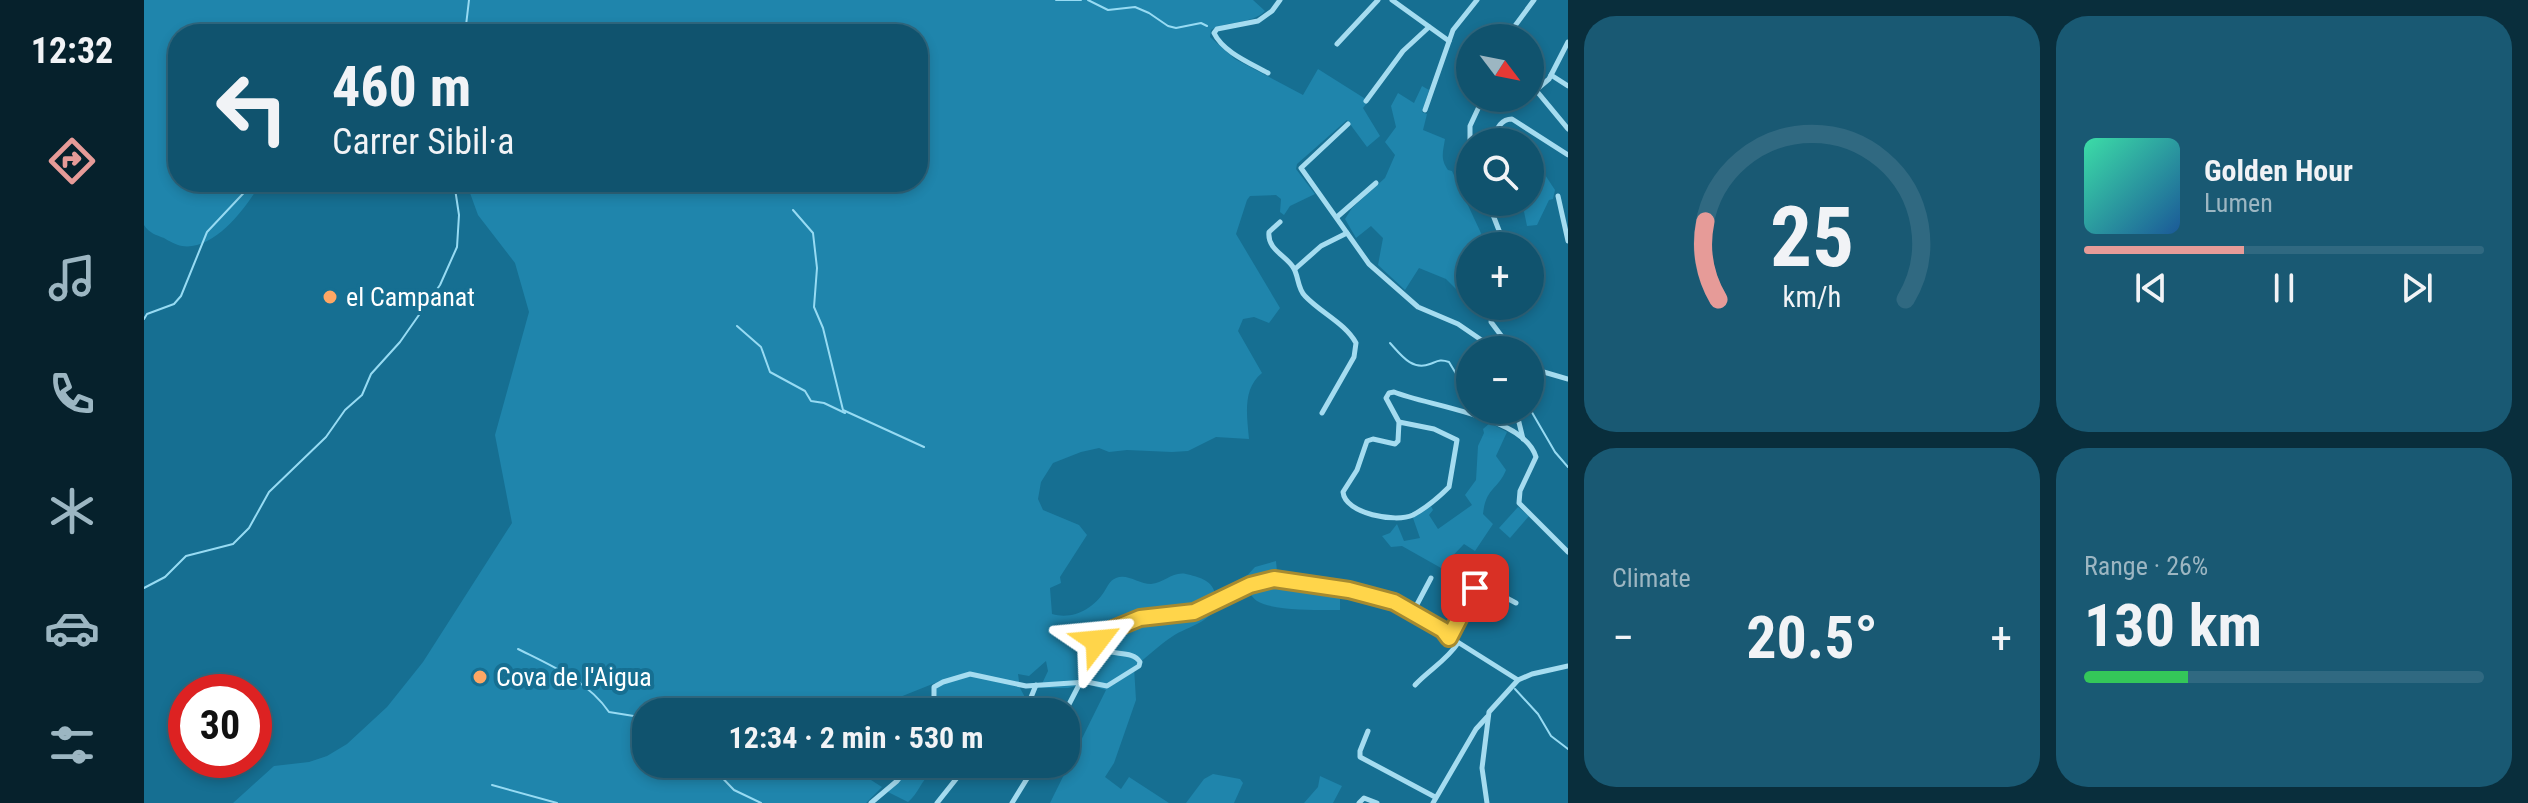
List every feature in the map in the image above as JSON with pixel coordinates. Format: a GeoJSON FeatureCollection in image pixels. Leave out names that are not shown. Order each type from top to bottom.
{"type":"FeatureCollection","features":[{"type":"Feature","properties":{"kind":"street"},"geometry":{"type":"LineString","coordinates":[[1268,73],[1234,53],[1216,39],[1214,33],[1219,28],[1262,19],[1280,0]]}},
{"type":"Feature","properties":{"kind":"street"},"geometry":{"type":"LineString","coordinates":[[1337,44],[1378,0]]}},
{"type":"Feature","properties":{"kind":"street"},"geometry":{"type":"LineString","coordinates":[[1392,0],[1449,41]]}},
{"type":"Feature","properties":{"kind":"street"},"geometry":{"type":"LineString","coordinates":[[1425,110],[1449,41],[1460,18],[1477,0]]}},
{"type":"Feature","properties":{"kind":"street"},"geometry":{"type":"LineString","coordinates":[[1516,24],[1534,0]]}},
{"type":"Feature","properties":{"kind":"street"},"geometry":{"type":"LineString","coordinates":[[1366,101],[1403,51],[1429,27]]}},
{"type":"Feature","properties":{"kind":"street"},"geometry":{"type":"LineString","coordinates":[[1544,82],[1551,75],[1568,42]]}},
{"type":"Feature","properties":{"kind":"street"},"geometry":{"type":"LineString","coordinates":[[1551,75],[1568,86]]}},
{"type":"Feature","properties":{"kind":"street"},"geometry":{"type":"LineString","coordinates":[[1544,100],[1568,129]]}},
{"type":"Feature","properties":{"kind":"street"},"geometry":{"type":"LineString","coordinates":[[1498,128],[1505,120],[1512,119],[1526,128]]}},
{"type":"Feature","properties":{"kind":"street"},"geometry":{"type":"LineString","coordinates":[[1348,124],[1301,166],[1369,264],[1418,307],[1458,324],[1476,336]]}},
{"type":"Feature","properties":{"kind":"street"},"geometry":{"type":"LineString","coordinates":[[1544,140],[1568,155]]}},
{"type":"Feature","properties":{"kind":"street"},"geometry":{"type":"LineString","coordinates":[[1337,217],[1376,183]]}},
{"type":"Feature","properties":{"kind":"street"},"geometry":{"type":"LineString","coordinates":[[1558,196],[1568,241]]}},
{"type":"Feature","properties":{"kind":"street"},"geometry":{"type":"LineString","coordinates":[[1280,222],[1270,230],[1269,239],[1295,269],[1304,295],[1346,330],[1356,343],[1354,357],[1322,413]]}},
{"type":"Feature","properties":{"kind":"street"},"geometry":{"type":"LineString","coordinates":[[1295,269],[1321,246],[1347,233]]}},
{"type":"Feature","properties":{"kind":"street"},"geometry":{"type":"LineString","coordinates":[[1544,372],[1568,379]]}},
{"type":"Feature","properties":{"kind":"street"},"geometry":{"type":"LineString","coordinates":[[1399,422],[1434,429],[1457,440],[1449,487],[1409,516],[1387,517],[1356,510],[1346,501],[1343,492],[1357,470],[1365,443],[1371,439],[1396,444],[1399,422],[1386,398],[1390,392],[1463,410],[1497,424],[1523,440],[1535,451],[1536,457],[1520,491],[1519,503],[1568,552]]}},
{"type":"Feature","properties":{"kind":"street"},"geometry":{"type":"LineString","coordinates":[[1519,424],[1523,440]]}},
{"type":"Feature","properties":{"kind":"street"},"geometry":{"type":"LineString","coordinates":[[1413,612],[1431,578]]}},
{"type":"Feature","properties":{"kind":"street"},"geometry":{"type":"LineString","coordinates":[[934,698],[934,687],[970,674],[1022,686],[1111,685],[1139,666],[1138,657],[1108,653],[1098,647],[1099,636],[1140,618],[1194,612],[1243,588],[1281,579],[1349,590],[1394,602],[1518,680]]}},
{"type":"Feature","properties":{"kind":"street"},"geometry":{"type":"LineString","coordinates":[[1449,638],[1473,588],[1488,588],[1516,603]]}},
{"type":"Feature","properties":{"kind":"street"},"geometry":{"type":"LineString","coordinates":[[1415,685],[1434,665],[1452,653],[1458,643]]}},
{"type":"Feature","properties":{"kind":"street"},"geometry":{"type":"LineString","coordinates":[[1368,731],[1360,757],[1434,800],[1476,729],[1501,696],[1518,680],[1568,666]]}},
{"type":"Feature","properties":{"kind":"street"},"geometry":{"type":"LineString","coordinates":[[1072,698],[1080,683]]}},
{"type":"Feature","properties":{"kind":"street"},"geometry":{"type":"LineString","coordinates":[[1031,698],[1036,685]]}},
{"type":"Feature","properties":{"kind":"street"},"geometry":{"type":"LineString","coordinates":[[1022,686],[1028,698]]}},
{"type":"Feature","properties":{"kind":"street"},"geometry":{"type":"LineString","coordinates":[[1487,717],[1482,768],[1487,803]]}},
{"type":"Feature","properties":{"kind":"street"},"geometry":{"type":"LineString","coordinates":[[871,803],[897,778]]}},
{"type":"Feature","properties":{"kind":"street"},"geometry":{"type":"LineString","coordinates":[[937,803],[957,778]]}},
{"type":"Feature","properties":{"kind":"street"},"geometry":{"type":"LineString","coordinates":[[1012,803],[1027,778]]}},
{"type":"Feature","properties":{"kind":"street"},"geometry":{"type":"LineString","coordinates":[[1359,803],[1364,798],[1377,803]]}},
{"type":"Feature","properties":{"kind":"shaded area"},"geometry":{"type":"Polygon","coordinates":[[[144,0],[1253,0],[1265,11],[1253,18],[1211,30],[1210,37],[1235,59],[1303,95],[1318,69],[1364,98],[1367,103],[1363,108],[1380,136],[1367,147],[1347,120],[1297,164],[1296,169],[1315,194],[1290,206],[1284,215],[1280,212],[1281,199],[1276,195],[1250,196],[1247,200],[1236,234],[1280,308],[1269,323],[1254,317],[1243,319],[1238,331],[1262,373],[1249,395],[1249,439],[1216,437],[1188,451],[1172,452],[1109,452],[1099,448],[1053,463],[1041,482],[1038,499],[1043,510],[1079,525],[1087,535],[1060,577],[1061,583],[1050,588],[1052,614],[1082,612],[1099,598],[1112,581],[1120,577],[1151,584],[1177,574],[1186,574],[1204,579],[1215,593],[1214,610],[1209,616],[1168,640],[1134,667],[1136,700],[1114,763],[1105,777],[1121,789],[1129,777],[1169,803],[1050,803],[1062,778],[1080,778],[1080,742],[1106,690],[1086,684],[1068,688],[1040,688],[1048,671],[1046,661],[1029,676],[1018,674],[1025,698],[937,698],[935,683],[898,698],[632,698],[632,778],[868,778],[882,787],[866,803],[233,803],[261,778],[272,778],[274,766],[309,762],[347,744],[387,707],[423,662],[512,523],[495,435],[529,312],[515,263],[478,215],[470,192],[928,192],[928,24],[168,24],[168,192],[254,192],[238,215],[206,242],[182,246],[148,230],[144,225],[144,0]]]}},
{"type":"Feature","properties":{"kind":"shaded area"},"geometry":{"type":"Polygon","coordinates":[[[1422,86],[1429,90],[1422,112],[1427,114],[1423,130],[1445,139],[1444,162],[1456,180],[1456,216],[1473,216],[1480,232],[1456,232],[1456,289],[1446,279],[1419,268],[1405,290],[1378,265],[1383,238],[1371,226],[1356,238],[1345,219],[1352,208],[1385,178],[1395,155],[1385,142],[1396,127],[1391,106],[1398,93],[1414,103],[1422,86]]]}},
{"type":"Feature","properties":{"kind":"shaded area"},"geometry":{"type":"Polygon","coordinates":[[[1544,173],[1555,190],[1553,199],[1549,200],[1544,210],[1544,173]]]}},
{"type":"Feature","properties":{"kind":"shaded area"},"geometry":{"type":"Polygon","coordinates":[[[1525,216],[1541,216],[1537,225],[1527,226],[1525,216]]]}},
{"type":"Feature","properties":{"kind":"shaded area"},"geometry":{"type":"Polygon","coordinates":[[[1492,424],[1507,432],[1496,456],[1506,470],[1489,493],[1483,514],[1493,524],[1475,551],[1464,544],[1441,568],[1402,546],[1391,547],[1382,536],[1390,533],[1397,524],[1404,541],[1420,538],[1413,518],[1431,506],[1433,510],[1429,515],[1438,529],[1472,505],[1465,495],[1476,480],[1478,446],[1483,429],[1492,424]]]}},
{"type":"Feature","properties":{"kind":"shaded area"},"geometry":{"type":"Polygon","coordinates":[[[1518,507],[1529,516],[1510,538],[1499,528],[1518,507]]]}},
{"type":"Feature","properties":{"kind":"shaded area"},"geometry":{"type":"Polygon","coordinates":[[[1276,561],[1278,582],[1317,589],[1340,599],[1340,610],[1285,608],[1257,601],[1243,580],[1255,567],[1276,561]]]}},
{"type":"Feature","properties":{"kind":"shaded area"},"geometry":{"type":"Polygon","coordinates":[[[1213,774],[1240,779],[1243,783],[1234,803],[1186,803],[1204,779],[1213,774]]]}},
{"type":"Feature","properties":{"kind":"shaded area"},"geometry":{"type":"Polygon","coordinates":[[[1320,776],[1342,786],[1333,803],[1304,803],[1318,787],[1320,776]]]}},
{"type":"Feature","properties":{"kind":"shaded area"},"geometry":{"type":"Polygon","coordinates":[[[902,778],[927,778],[908,802],[888,792],[902,778]]]}},
{"type":"Feature","properties":{"kind":"waterway"},"geometry":{"type":"LineString","coordinates":[[466,24],[469,0]]}},
{"type":"Feature","properties":{"kind":"waterway"},"geometry":{"type":"LineString","coordinates":[[1056,0],[1081,0]]}},
{"type":"Feature","properties":{"kind":"waterway"},"geometry":{"type":"LineString","coordinates":[[1088,0],[1108,10],[1135,7],[1176,28],[1201,23],[1207,26]]}},
{"type":"Feature","properties":{"kind":"waterway"},"geometry":{"type":"LineString","coordinates":[[144,319],[147,314],[174,304],[181,296],[207,232],[245,192]]}},
{"type":"Feature","properties":{"kind":"waterway"},"geometry":{"type":"LineString","coordinates":[[144,588],[165,577],[186,556],[233,544],[249,528],[269,492],[326,437],[345,410],[362,395],[371,374],[400,342],[440,285],[457,247],[459,215],[456,192]]}},
{"type":"Feature","properties":{"kind":"waterway"},"geometry":{"type":"LineString","coordinates":[[793,210],[813,233],[817,268],[814,307],[823,328],[843,410],[924,447]]}},
{"type":"Feature","properties":{"kind":"waterway"},"geometry":{"type":"LineString","coordinates":[[737,326],[761,347],[770,372],[805,391],[811,401],[824,403],[845,413]]}},
{"type":"Feature","properties":{"kind":"waterway"},"geometry":{"type":"LineString","coordinates":[[1390,343],[1412,364],[1424,366],[1449,362],[1456,374]]}},
{"type":"Feature","properties":{"kind":"waterway"},"geometry":{"type":"LineString","coordinates":[[1539,424],[1568,467]]}},
{"type":"Feature","properties":{"kind":"waterway"},"geometry":{"type":"LineString","coordinates":[[518,649],[579,683],[609,712],[632,716]]}},
{"type":"Feature","properties":{"kind":"waterway"},"geometry":{"type":"LineString","coordinates":[[1515,689],[1538,714],[1551,736],[1568,749]]}},
{"type":"Feature","properties":{"kind":"waterway"},"geometry":{"type":"LineString","coordinates":[[722,778],[734,790],[761,803]]}},
{"type":"Feature","properties":{"kind":"waterway"},"geometry":{"type":"LineString","coordinates":[[492,785],[557,803]]}},
{"type":"Feature","properties":{"kind":"place","name":"el Campanat"},"geometry":{"type":"Point","coordinates":[330,297]}},
{"type":"Feature","properties":{"kind":"place","name":"Cova de l'Aigua"},"geometry":{"type":"Point","coordinates":[480,677]}},
{"type":"Feature","properties":{"kind":"route"},"geometry":{"type":"LineString","coordinates":[[1097,641],[1106,632],[1140,618],[1194,612],[1250,585],[1274,579],[1349,590],[1394,602],[1443,630],[1449,638],[1475,588]]}}]}
